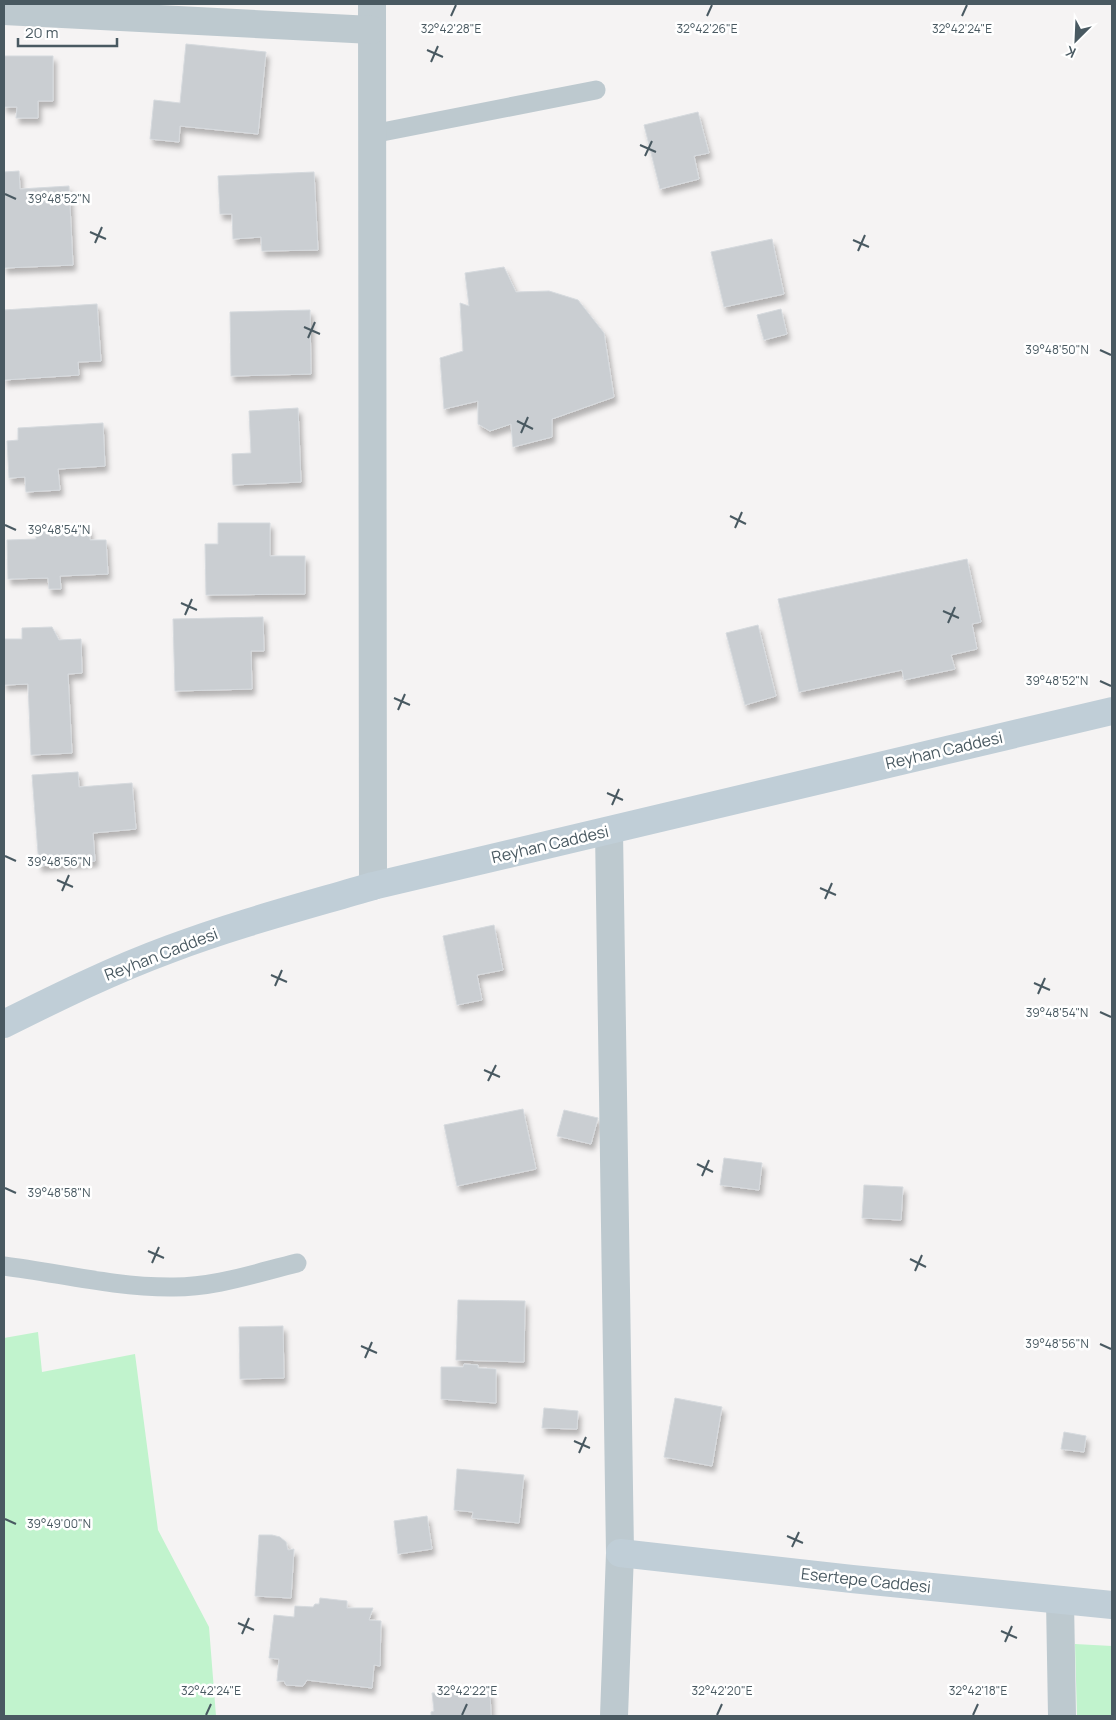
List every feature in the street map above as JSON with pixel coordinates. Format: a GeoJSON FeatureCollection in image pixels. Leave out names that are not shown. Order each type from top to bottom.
{"type":"FeatureCollection","features":[{"type":"Feature","properties":{"kind":"street"},"geometry":{"type":"LineString","coordinates":[[4,11],[372,17],[373,886]]}},
{"type":"Feature","properties":{"kind":"street","name":"Reyhan Caddesi"},"geometry":{"type":"LineString","coordinates":[[4,1024],[99,977],[170,949],[256,920],[373,886],[1112,711]]}},
{"type":"Feature","properties":{"kind":"street"},"geometry":{"type":"LineString","coordinates":[[608,831],[620,1553],[614,1716]]}},
{"type":"Feature","properties":{"kind":"street","name":"Esertepe Caddesi"},"geometry":{"type":"LineString","coordinates":[[620,1553],[852,1580],[1112,1605]]}},
{"type":"Feature","properties":{"kind":"street"},"geometry":{"type":"LineString","coordinates":[[1060,1600],[1062,1716]]}},
{"type":"Feature","properties":{"kind":"lane"},"geometry":{"type":"LineString","coordinates":[[372,134],[596,90]]}},
{"type":"Feature","properties":{"kind":"lane"},"geometry":{"type":"LineString","coordinates":[[4,1266],[132,1285],[172,1288],[211,1283],[297,1263]]}},
{"type":"Feature","properties":{"kind":"green space"},"geometry":{"type":"Polygon","coordinates":[[[38,1332],[42,1372],[135,1354],[158,1530],[209,1627],[216,1716],[4,1716],[4,1338],[38,1332]]]}},
{"type":"Feature","properties":{"kind":"green space"},"geometry":{"type":"Polygon","coordinates":[[[1075,1644],[1112,1646],[1112,1716],[1077,1716],[1075,1644]]]}},
{"type":"Feature","properties":{"kind":"building"},"geometry":{"type":"Polygon","coordinates":[[[186,44],[266,52],[258,134],[180,126],[179,142],[150,139],[154,100],[180,103],[186,44]]]}},
{"type":"Feature","properties":{"kind":"building"},"geometry":{"type":"Polygon","coordinates":[[[4,56],[53,56],[53,101],[38,101],[38,118],[16,118],[17,107],[4,107],[4,56]]]}},
{"type":"Feature","properties":{"kind":"building"},"geometry":{"type":"Polygon","coordinates":[[[698,112],[709,153],[694,156],[699,179],[660,189],[644,125],[698,112]]]}},
{"type":"Feature","properties":{"kind":"building"},"geometry":{"type":"Polygon","coordinates":[[[19,171],[20,189],[69,186],[73,265],[4,268],[4,172],[19,171]]]}},
{"type":"Feature","properties":{"kind":"building"},"geometry":{"type":"Polygon","coordinates":[[[314,172],[318,250],[262,251],[261,237],[233,239],[232,214],[220,214],[218,176],[314,172]]]}},
{"type":"Feature","properties":{"kind":"building"},"geometry":{"type":"Polygon","coordinates":[[[772,239],[784,294],[724,307],[711,252],[772,239]]]}},
{"type":"Feature","properties":{"kind":"building"},"geometry":{"type":"Polygon","coordinates":[[[504,267],[516,292],[549,291],[578,300],[604,333],[614,397],[552,419],[552,437],[513,447],[511,424],[490,431],[478,424],[478,401],[444,409],[440,358],[463,351],[460,303],[469,306],[465,273],[504,267]]]}},
{"type":"Feature","properties":{"kind":"building"},"geometry":{"type":"Polygon","coordinates":[[[97,304],[101,361],[78,362],[79,375],[4,380],[4,310],[97,304]]]}},
{"type":"Feature","properties":{"kind":"building"},"geometry":{"type":"Polygon","coordinates":[[[781,309],[787,334],[764,340],[757,315],[781,309]]]}},
{"type":"Feature","properties":{"kind":"building"},"geometry":{"type":"Polygon","coordinates":[[[310,310],[311,374],[231,376],[230,312],[310,310]]]}},
{"type":"Feature","properties":{"kind":"building"},"geometry":{"type":"Polygon","coordinates":[[[298,408],[301,482],[233,485],[232,454],[251,453],[249,411],[298,408]]]}},
{"type":"Feature","properties":{"kind":"building"},"geometry":{"type":"Polygon","coordinates":[[[103,423],[105,466],[58,469],[60,490],[26,492],[25,477],[9,478],[7,441],[18,440],[18,428],[103,423]]]}},
{"type":"Feature","properties":{"kind":"building"},"geometry":{"type":"Polygon","coordinates":[[[218,523],[270,523],[270,556],[305,556],[305,594],[206,595],[205,544],[218,544],[218,523]]]}},
{"type":"Feature","properties":{"kind":"building"},"geometry":{"type":"Polygon","coordinates":[[[89,527],[90,540],[106,540],[108,574],[60,576],[61,589],[49,589],[48,578],[8,579],[7,540],[36,539],[36,529],[89,527]]]}},
{"type":"Feature","properties":{"kind":"building"},"geometry":{"type":"Polygon","coordinates":[[[967,559],[981,622],[972,624],[977,649],[951,655],[955,669],[904,680],[902,670],[799,692],[778,599],[967,559]]]}},
{"type":"Feature","properties":{"kind":"building"},"geometry":{"type":"Polygon","coordinates":[[[263,617],[264,651],[251,651],[252,689],[175,691],[173,619],[263,617]]]}},
{"type":"Feature","properties":{"kind":"building"},"geometry":{"type":"Polygon","coordinates":[[[758,625],[776,696],[745,705],[726,633],[758,625]]]}},
{"type":"Feature","properties":{"kind":"building"},"geometry":{"type":"Polygon","coordinates":[[[52,627],[59,640],[81,639],[82,673],[68,674],[72,753],[31,755],[28,684],[4,685],[4,639],[22,639],[22,628],[52,627]]]}},
{"type":"Feature","properties":{"kind":"building"},"geometry":{"type":"Polygon","coordinates":[[[78,772],[79,787],[132,783],[136,829],[93,833],[95,861],[39,866],[32,775],[78,772]]]}},
{"type":"Feature","properties":{"kind":"building"},"geometry":{"type":"Polygon","coordinates":[[[494,925],[503,970],[477,975],[482,1000],[457,1005],[443,936],[494,925]]]}},
{"type":"Feature","properties":{"kind":"building"},"geometry":{"type":"Polygon","coordinates":[[[523,1109],[536,1169],[457,1186],[444,1125],[523,1109]]]}},
{"type":"Feature","properties":{"kind":"building"},"geometry":{"type":"Polygon","coordinates":[[[564,1110],[598,1118],[591,1144],[557,1136],[564,1110]]]}},
{"type":"Feature","properties":{"kind":"building"},"geometry":{"type":"Polygon","coordinates":[[[724,1158],[762,1163],[759,1190],[720,1185],[724,1158]]]}},
{"type":"Feature","properties":{"kind":"building"},"geometry":{"type":"Polygon","coordinates":[[[864,1185],[903,1187],[901,1220],[862,1218],[864,1185]]]}},
{"type":"Feature","properties":{"kind":"building"},"geometry":{"type":"Polygon","coordinates":[[[458,1300],[525,1301],[524,1362],[456,1360],[458,1300]]]}},
{"type":"Feature","properties":{"kind":"building"},"geometry":{"type":"Polygon","coordinates":[[[283,1326],[284,1378],[240,1379],[239,1327],[283,1326]]]}},
{"type":"Feature","properties":{"kind":"building"},"geometry":{"type":"Polygon","coordinates":[[[464,1364],[478,1365],[478,1368],[496,1369],[496,1403],[441,1399],[441,1367],[463,1367],[464,1364]]]}},
{"type":"Feature","properties":{"kind":"building"},"geometry":{"type":"Polygon","coordinates":[[[675,1398],[722,1407],[712,1466],[664,1457],[675,1398]]]}},
{"type":"Feature","properties":{"kind":"building"},"geometry":{"type":"Polygon","coordinates":[[[544,1408],[578,1411],[577,1429],[542,1428],[544,1408]]]}},
{"type":"Feature","properties":{"kind":"building"},"geometry":{"type":"Polygon","coordinates":[[[1064,1432],[1086,1436],[1084,1452],[1061,1449],[1064,1432]]]}},
{"type":"Feature","properties":{"kind":"building"},"geometry":{"type":"Polygon","coordinates":[[[457,1469],[524,1475],[519,1523],[472,1518],[473,1512],[454,1510],[457,1469]]]}},
{"type":"Feature","properties":{"kind":"building"},"geometry":{"type":"Polygon","coordinates":[[[427,1516],[432,1549],[398,1554],[394,1521],[427,1516]]]}},
{"type":"Feature","properties":{"kind":"building"},"geometry":{"type":"Polygon","coordinates":[[[259,1535],[280,1537],[286,1542],[288,1550],[294,1549],[291,1598],[255,1596],[259,1535]]]}},
{"type":"Feature","properties":{"kind":"building"},"geometry":{"type":"Polygon","coordinates":[[[320,1598],[347,1601],[347,1608],[373,1608],[369,1620],[381,1621],[380,1666],[374,1665],[372,1688],[307,1680],[303,1686],[286,1685],[284,1681],[277,1681],[279,1659],[269,1658],[274,1615],[294,1617],[295,1606],[313,1607],[315,1604],[319,1604],[320,1598]]]}},
{"type":"Feature","properties":{"kind":"building"},"geometry":{"type":"Polygon","coordinates":[[[490,1691],[491,1716],[431,1716],[431,1712],[434,1711],[432,1693],[490,1691]]]}}]}
